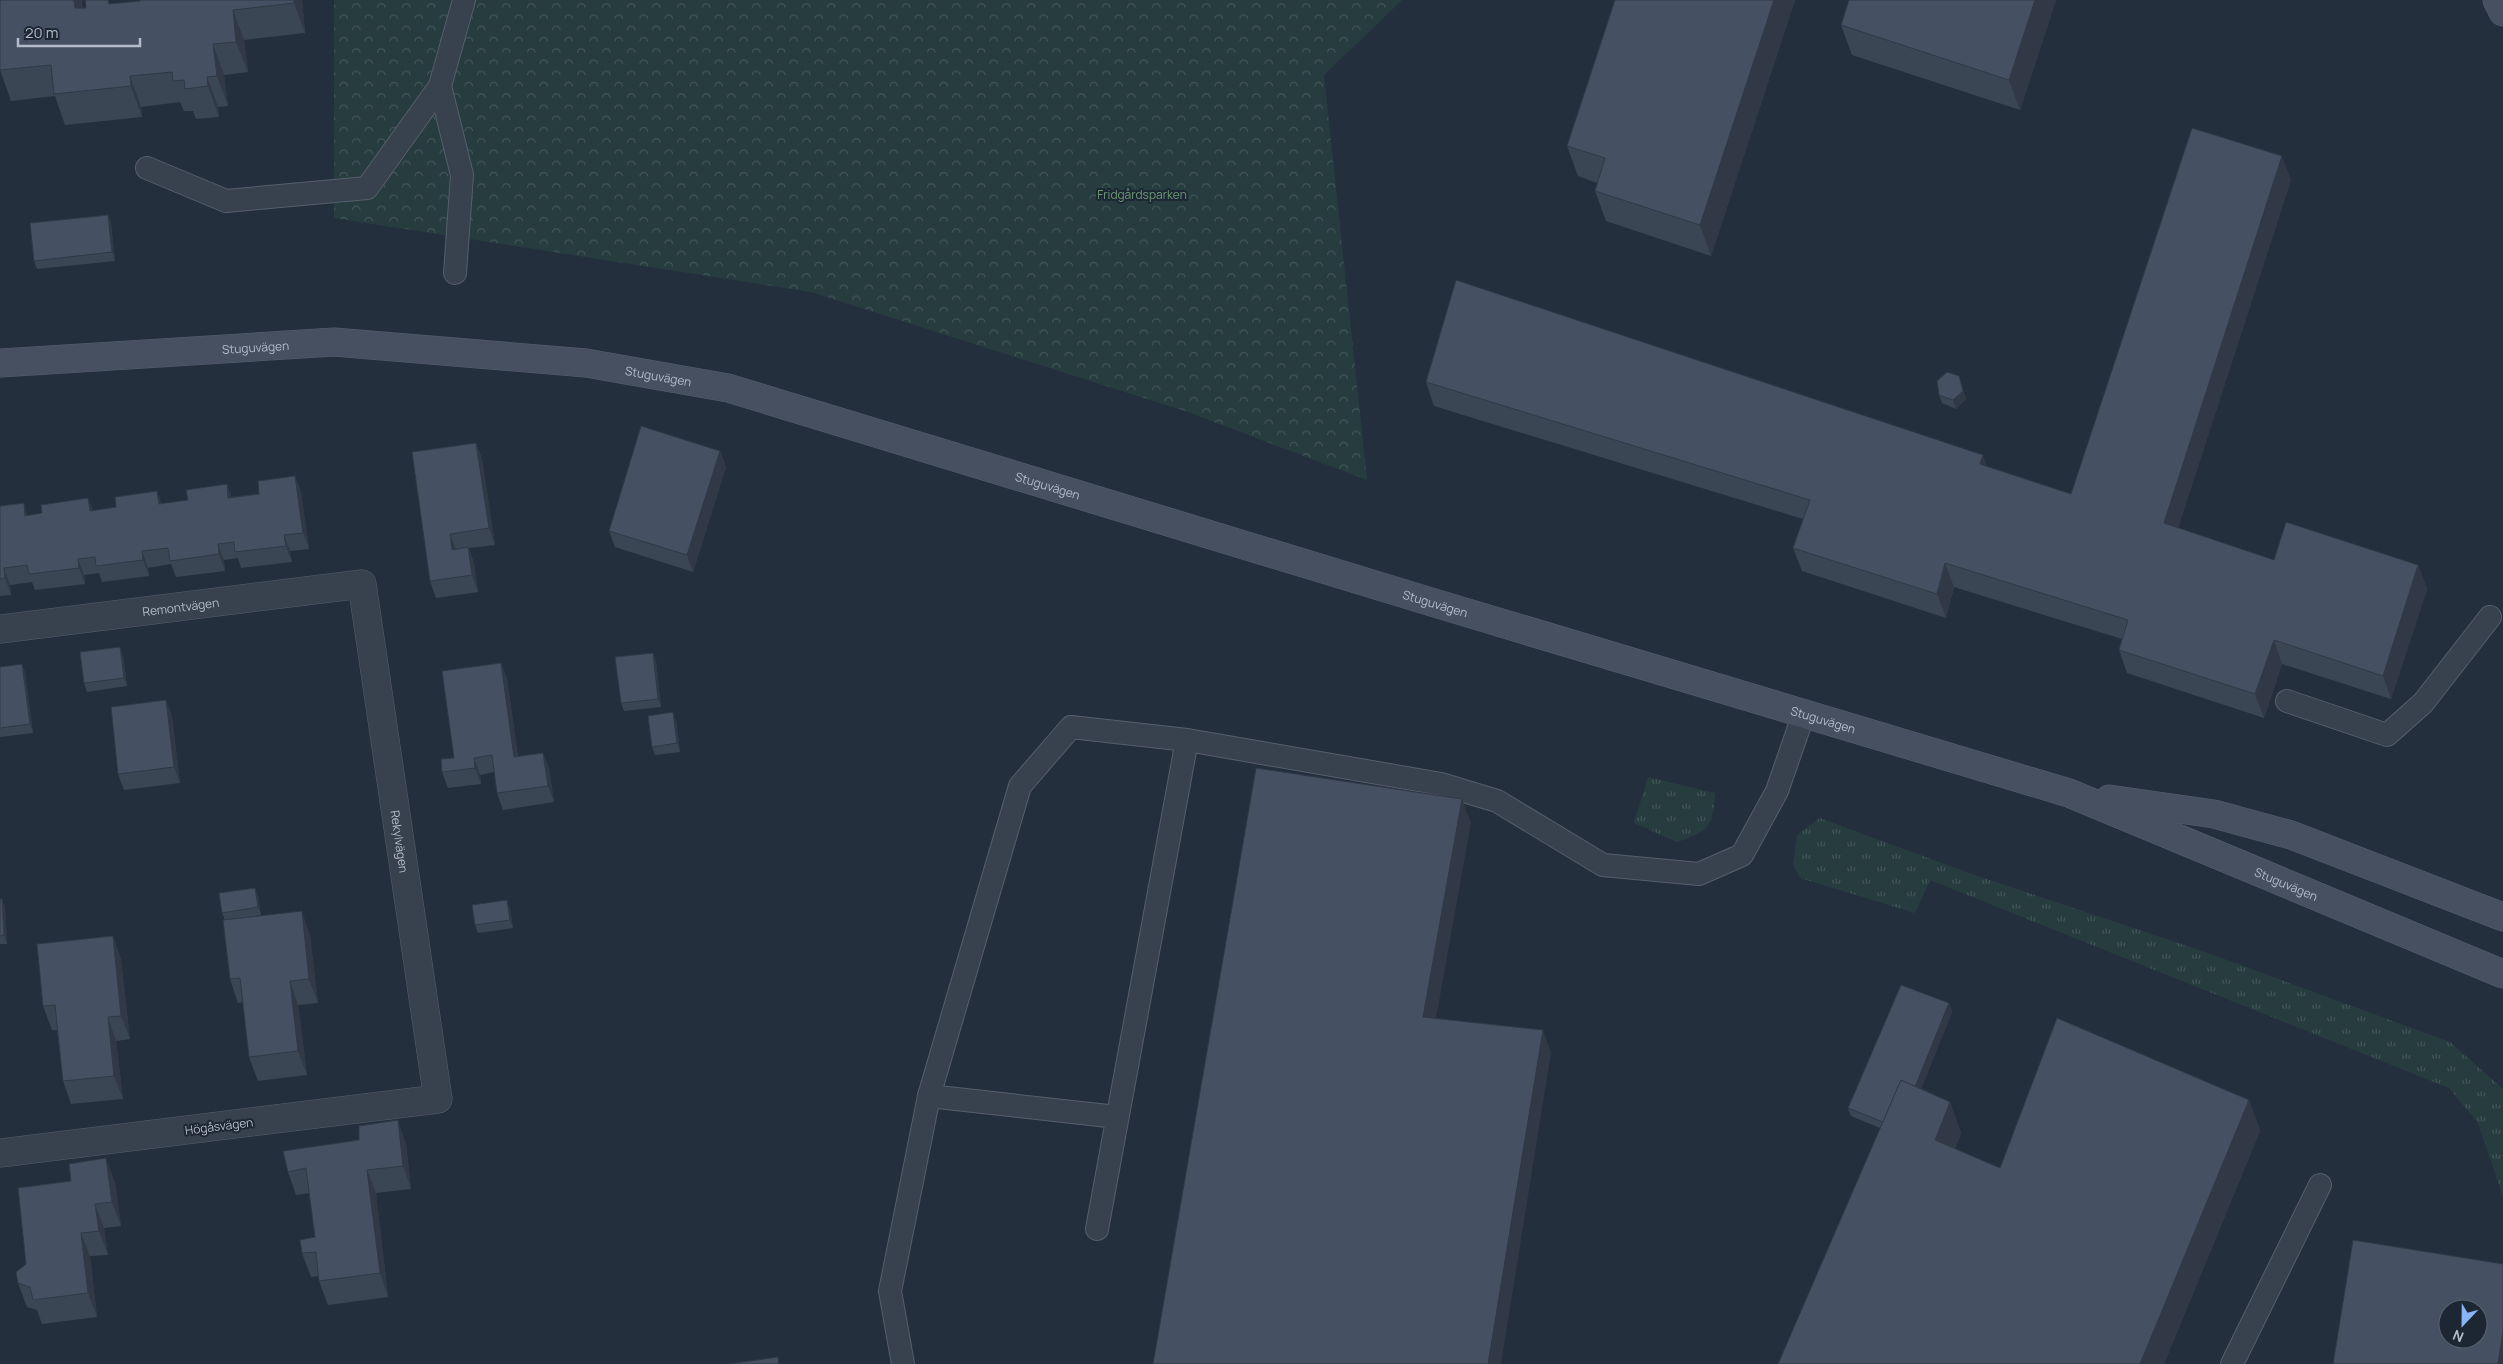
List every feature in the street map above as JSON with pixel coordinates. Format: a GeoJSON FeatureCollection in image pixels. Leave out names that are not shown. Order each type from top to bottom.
{"type":"FeatureCollection","features":[{"type":"Feature","properties":{"kind":"main road"},"geometry":{"type":"LineString","coordinates":[[2497,0],[2503,12]]}},
{"type":"Feature","properties":{"kind":"main road","name":"Stuguvägen"},"geometry":{"type":"LineString","coordinates":[[0,363],[334,342],[586,362],[728,388],[1428,602],[2069,793],[2503,974]]}},
{"type":"Feature","properties":{"kind":"main road","name":"Stuguvägen"},"geometry":{"type":"LineString","coordinates":[[2069,793],[2214,814],[2291,835],[2503,918]]}},
{"type":"Feature","properties":{"kind":"street","name":"Remontvägen"},"geometry":{"type":"LineString","coordinates":[[0,629],[362,584]]}},
{"type":"Feature","properties":{"kind":"street","name":"Rekylvägen"},"geometry":{"type":"LineString","coordinates":[[362,584],[438,1099]]}},
{"type":"Feature","properties":{"kind":"street","name":"Högåsvägen"},"geometry":{"type":"LineString","coordinates":[[0,1153],[438,1099]]}},
{"type":"Feature","properties":{"kind":"lane"},"geometry":{"type":"LineString","coordinates":[[147,168],[226,201],[367,188],[440,86],[464,0]]}},
{"type":"Feature","properties":{"kind":"lane"},"geometry":{"type":"LineString","coordinates":[[440,86],[462,175],[455,274]]}},
{"type":"Feature","properties":{"kind":"lane"},"geometry":{"type":"LineString","coordinates":[[2287,701],[2387,735],[2423,703],[2490,617]]}},
{"type":"Feature","properties":{"kind":"lane"},"geometry":{"type":"LineString","coordinates":[[903,1364],[890,1292],[929,1096],[1020,786],[1071,727],[1187,740],[1441,784],[1497,801],[1603,865],[1699,874],[1742,855],[1777,791],[1804,713]]}},
{"type":"Feature","properties":{"kind":"lane"},"geometry":{"type":"LineString","coordinates":[[1098,1229],[1187,740]]}},
{"type":"Feature","properties":{"kind":"lane"},"geometry":{"type":"LineString","coordinates":[[929,1096],[1117,1117]]}},
{"type":"Feature","properties":{"kind":"lane"},"geometry":{"type":"LineString","coordinates":[[2232,1364],[2320,1185]]}},
{"type":"Feature","properties":{"kind":"green space","name":"Fridgårdsparken"},"geometry":{"type":"Polygon","coordinates":[[[334,0],[1402,0],[1324,75],[1367,480],[1188,412],[811,292],[334,218],[334,0]]]}},
{"type":"Feature","properties":{"kind":"green space"},"geometry":{"type":"Polygon","coordinates":[[[1648,777],[1715,793],[1711,821],[1703,831],[1677,842],[1634,823],[1648,777]]]}},
{"type":"Feature","properties":{"kind":"green space"},"geometry":{"type":"Polygon","coordinates":[[[1820,818],[1966,872],[2205,952],[2450,1042],[2503,1089],[2503,1197],[2478,1123],[2449,1088],[1930,880],[1915,913],[1800,878],[1793,864],[1797,835],[1820,818]]]}},
{"type":"Feature","properties":{"kind":"building"},"geometry":{"type":"Polygon","coordinates":[[[0,0],[74,0],[75,8],[86,8],[85,0],[108,0],[109,4],[140,0],[294,0],[294,3],[233,10],[236,42],[213,44],[217,76],[207,77],[208,86],[185,89],[184,80],[173,81],[172,72],[130,76],[131,86],[54,94],[51,65],[0,70],[0,0]]]}},
{"type":"Feature","properties":{"kind":"building"},"geometry":{"type":"Polygon","coordinates":[[[1615,0],[1774,0],[1700,225],[1595,191],[1605,158],[1567,146],[1615,0]]]}},
{"type":"Feature","properties":{"kind":"building"},"geometry":{"type":"Polygon","coordinates":[[[1849,0],[2035,0],[2009,80],[1841,25],[1849,0]]]}},
{"type":"Feature","properties":{"kind":"building"},"geometry":{"type":"Polygon","coordinates":[[[2192,128],[2282,156],[2164,523],[2274,560],[2286,522],[2418,565],[2383,676],[2274,640],[2255,694],[2119,650],[2128,620],[1945,563],[1937,594],[1793,548],[1810,500],[1426,382],[1456,280],[1983,455],[1980,464],[2071,494],[2192,128]]]}},
{"type":"Feature","properties":{"kind":"building"},"geometry":{"type":"Polygon","coordinates":[[[108,215],[112,252],[34,261],[30,223],[108,215]]]}},
{"type":"Feature","properties":{"kind":"building"},"geometry":{"type":"Polygon","coordinates":[[[1947,372],[1959,376],[1963,391],[1953,400],[1939,395],[1937,381],[1947,372]]]}},
{"type":"Feature","properties":{"kind":"building"},"geometry":{"type":"Polygon","coordinates":[[[641,426],[720,451],[687,555],[609,531],[641,426]]]}},
{"type":"Feature","properties":{"kind":"building"},"geometry":{"type":"Polygon","coordinates":[[[476,443],[489,528],[450,534],[452,550],[468,547],[472,575],[430,581],[412,452],[476,443]]]}},
{"type":"Feature","properties":{"kind":"building"},"geometry":{"type":"Polygon","coordinates":[[[295,476],[303,533],[284,535],[286,546],[235,552],[234,542],[218,544],[219,554],[170,561],[168,548],[142,551],[143,560],[96,566],[95,557],[78,559],[79,568],[29,574],[27,565],[4,568],[5,578],[0,579],[0,506],[24,503],[25,516],[42,513],[41,505],[88,498],[90,511],[116,507],[115,497],[157,491],[159,504],[188,500],[186,490],[227,484],[228,498],[259,494],[258,481],[295,476]]]}},
{"type":"Feature","properties":{"kind":"building"},"geometry":{"type":"Polygon","coordinates":[[[120,647],[124,678],[84,683],[80,652],[120,647]]]}},
{"type":"Feature","properties":{"kind":"building"},"geometry":{"type":"Polygon","coordinates":[[[653,653],[658,699],[621,703],[615,657],[653,653]]]}},
{"type":"Feature","properties":{"kind":"building"},"geometry":{"type":"Polygon","coordinates":[[[501,663],[514,757],[543,753],[548,786],[497,793],[492,755],[474,758],[475,768],[442,772],[441,759],[454,758],[442,671],[501,663]]]}},
{"type":"Feature","properties":{"kind":"building"},"geometry":{"type":"Polygon","coordinates":[[[22,664],[30,724],[0,728],[0,667],[22,664]]]}},
{"type":"Feature","properties":{"kind":"building"},"geometry":{"type":"Polygon","coordinates":[[[166,700],[174,767],[118,774],[111,707],[166,700]]]}},
{"type":"Feature","properties":{"kind":"building"},"geometry":{"type":"Polygon","coordinates":[[[673,712],[677,743],[652,747],[648,716],[673,712]]]}},
{"type":"Feature","properties":{"kind":"building"},"geometry":{"type":"Polygon","coordinates":[[[1256,768],[1462,799],[1423,1017],[1543,1030],[1488,1364],[1153,1364],[1256,768]]]}},
{"type":"Feature","properties":{"kind":"building"},"geometry":{"type":"Polygon","coordinates":[[[255,888],[258,907],[222,913],[219,893],[255,888]]]}},
{"type":"Feature","properties":{"kind":"building"},"geometry":{"type":"Polygon","coordinates":[[[0,899],[2,899],[4,935],[0,936],[0,899]]]}},
{"type":"Feature","properties":{"kind":"building"},"geometry":{"type":"Polygon","coordinates":[[[507,900],[510,920],[475,925],[472,905],[507,900]]]}},
{"type":"Feature","properties":{"kind":"building"},"geometry":{"type":"Polygon","coordinates":[[[302,911],[309,979],[290,981],[298,1051],[249,1057],[240,978],[230,979],[223,920],[302,911]]]}},
{"type":"Feature","properties":{"kind":"building"},"geometry":{"type":"Polygon","coordinates":[[[113,936],[121,1016],[108,1017],[114,1076],[63,1081],[55,1005],[43,1006],[37,944],[113,936]]]}},
{"type":"Feature","properties":{"kind":"building"},"geometry":{"type":"Polygon","coordinates":[[[1901,985],[1949,1003],[1915,1087],[1901,1080],[1883,1122],[1848,1108],[1901,985]]]}},
{"type":"Feature","properties":{"kind":"building"},"geometry":{"type":"Polygon","coordinates":[[[2057,1018],[2249,1100],[2140,1364],[1778,1364],[1901,1080],[1950,1102],[1935,1140],[2000,1168],[2057,1018]]]}},
{"type":"Feature","properties":{"kind":"building"},"geometry":{"type":"Polygon","coordinates":[[[398,1120],[403,1166],[367,1170],[380,1273],[319,1281],[316,1252],[302,1253],[300,1240],[315,1237],[306,1168],[288,1172],[283,1151],[359,1140],[359,1126],[398,1120]]]}},
{"type":"Feature","properties":{"kind":"building"},"geometry":{"type":"Polygon","coordinates":[[[106,1158],[112,1202],[95,1204],[99,1231],[81,1233],[88,1293],[33,1300],[30,1287],[18,1283],[16,1272],[26,1264],[18,1188],[71,1181],[69,1164],[106,1158]]]}},
{"type":"Feature","properties":{"kind":"building"},"geometry":{"type":"Polygon","coordinates":[[[2353,1240],[2503,1264],[2503,1331],[2498,1364],[2333,1364],[2353,1240]]]}},
{"type":"Feature","properties":{"kind":"building"},"geometry":{"type":"Polygon","coordinates":[[[778,1357],[779,1364],[728,1364],[778,1357]]]}}]}
